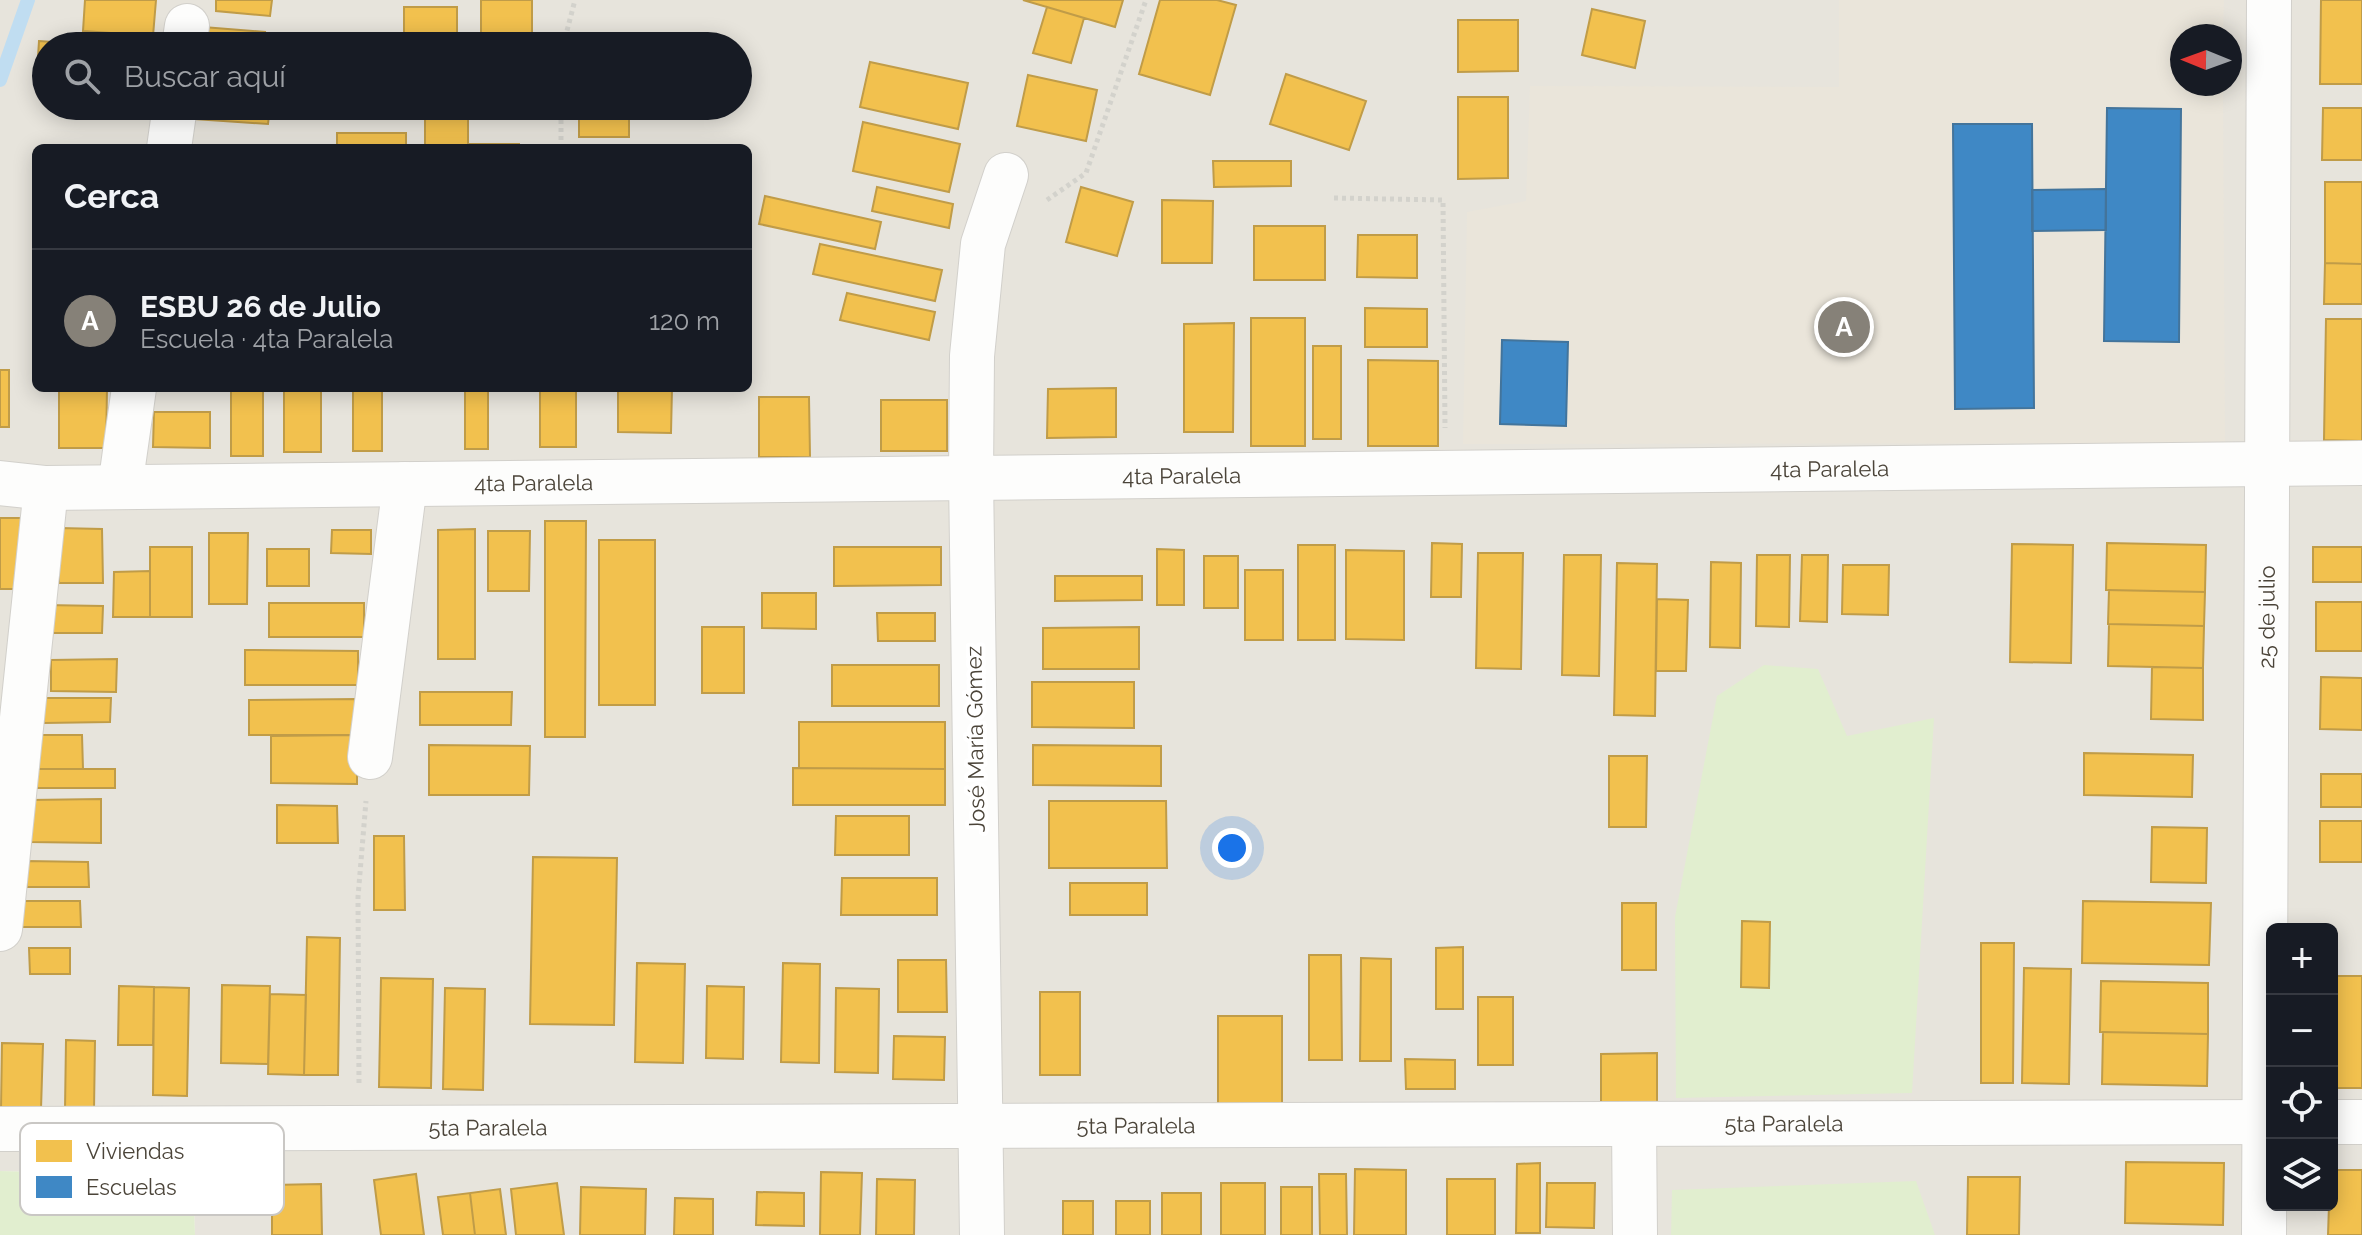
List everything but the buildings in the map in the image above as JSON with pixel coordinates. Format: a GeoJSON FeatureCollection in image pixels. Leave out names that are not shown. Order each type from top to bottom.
{"type":"FeatureCollection","features":[{"type":"Feature","properties":{"kind":"street","name":"25 de julio"},"geometry":{"type":"LineString","coordinates":[[2268,1067],[2269,0]]}},
{"type":"Feature","properties":{"kind":"street"},"geometry":{"type":"LineString","coordinates":[[170,144],[173,120]]}},
{"type":"Feature","properties":{"kind":"street","name":"José María Gómez"},"geometry":{"type":"LineString","coordinates":[[982,1235],[972,356],[983,244],[1006,175]]}},
{"type":"Feature","properties":{"kind":"street"},"geometry":{"type":"LineString","coordinates":[[120,487],[133,392]]}},
{"type":"Feature","properties":{"kind":"street","name":"4ta Paralela"},"geometry":{"type":"LineString","coordinates":[[0,483],[46,488],[2362,463]]}},
{"type":"Feature","properties":{"kind":"street"},"geometry":{"type":"LineString","coordinates":[[370,757],[405,484]]}},
{"type":"Feature","properties":{"kind":"street"},"geometry":{"type":"LineString","coordinates":[[0,929],[46,488]]}},
{"type":"Feature","properties":{"kind":"street","name":"5ta Paralela"},"geometry":{"type":"LineString","coordinates":[[284,1128],[2266,1122]]}},
{"type":"Feature","properties":{"kind":"street"},"geometry":{"type":"LineString","coordinates":[[2338,1122],[2362,1122]]}},
{"type":"Feature","properties":{"kind":"street"},"geometry":{"type":"LineString","coordinates":[[1634,1124],[1635,1235]]}},
{"type":"Feature","properties":{"kind":"street","name":"5ta Paralela"},"geometry":{"type":"LineString","coordinates":[[0,1129],[20,1129]]}},
{"type":"Feature","properties":{"kind":"street","name":"25 de julio"},"geometry":{"type":"LineString","coordinates":[[2264,1235],[2267,1139]]}},
{"type":"Feature","properties":{"kind":"path"},"geometry":{"type":"LineString","coordinates":[[567,32],[575,0]]}},
{"type":"Feature","properties":{"kind":"path"},"geometry":{"type":"LineString","coordinates":[[983,244],[1086,173],[1146,0]]}},
{"type":"Feature","properties":{"kind":"path"},"geometry":{"type":"LineString","coordinates":[[561,120],[561,144]]}},
{"type":"Feature","properties":{"kind":"path"},"geometry":{"type":"LineString","coordinates":[[1334,198],[1443,200],[1446,473]]}},
{"type":"Feature","properties":{"kind":"path"},"geometry":{"type":"LineString","coordinates":[[359,1128],[358,897],[370,757]]}},
{"type":"Feature","properties":{"kind":"shaded area"},"geometry":{"type":"Polygon","coordinates":[[[0,0],[2362,0],[2362,1235],[195,1235],[194,1215],[284,1215],[284,1123],[20,1123],[20,1172],[0,1171],[0,0]]]}},
{"type":"Feature","properties":{"kind":"shaded area"},"geometry":{"type":"Polygon","coordinates":[[[1839,0],[2224,0],[2223,24],[2170,24],[2170,96],[2223,96],[2225,443],[1463,444],[1467,212],[1526,201],[1530,86],[1839,87],[1839,0]]]}},
{"type":"Feature","properties":{"kind":"green space"},"geometry":{"type":"Polygon","coordinates":[[[1764,665],[1818,669],[1847,736],[1934,718],[1912,1093],[1676,1098],[1675,917],[1717,696],[1764,665]]]}},
{"type":"Feature","properties":{"kind":"green space"},"geometry":{"type":"Polygon","coordinates":[[[0,1171],[20,1172],[20,1215],[194,1215],[195,1235],[0,1235],[0,1171]]]}},
{"type":"Feature","properties":{"kind":"green space"},"geometry":{"type":"Polygon","coordinates":[[[1916,1181],[1935,1235],[1671,1235],[1672,1190],[1916,1181]]]}},
{"type":"Feature","properties":{"kind":"waterway"},"geometry":{"type":"LineString","coordinates":[[0,80],[28,0]]}},
{"type":"Feature","properties":{"kind":"place","name":"ESBU 26 de Julio"},"geometry":{"type":"Point","coordinates":[1844,327]}}]}
